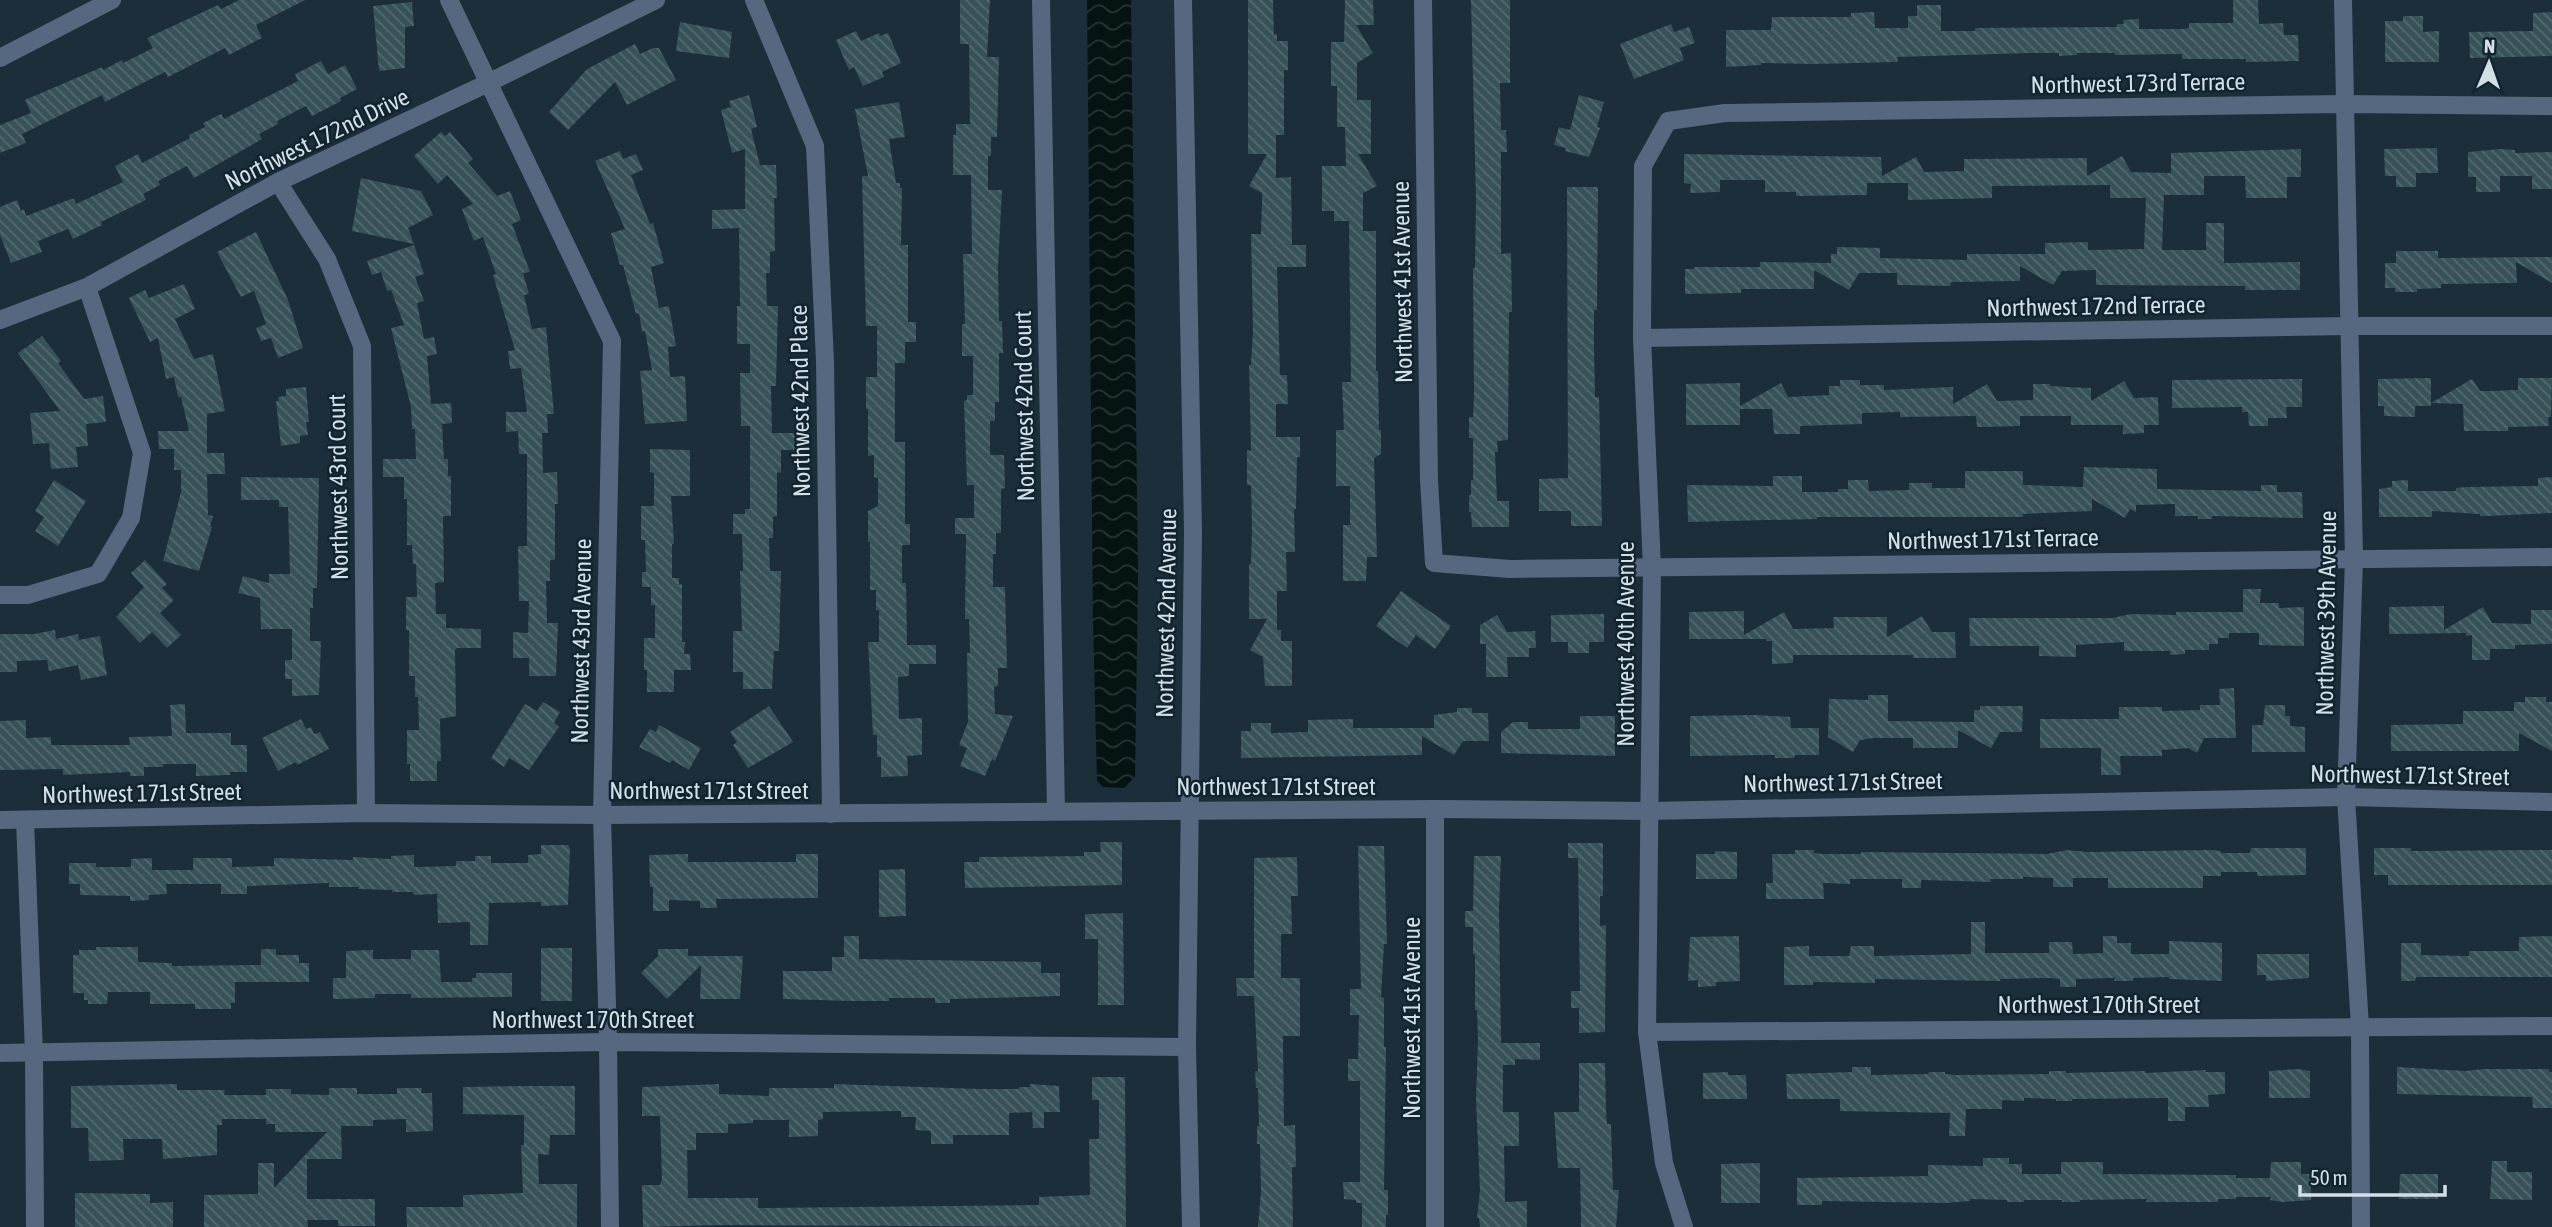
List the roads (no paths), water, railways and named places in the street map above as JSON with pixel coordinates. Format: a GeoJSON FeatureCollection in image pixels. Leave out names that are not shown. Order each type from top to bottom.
{"type":"FeatureCollection","features":[{"type":"Feature","properties":{"kind":"street"},"geometry":{"type":"LineString","coordinates":[[0,58],[112,0]]}},
{"type":"Feature","properties":{"kind":"street","name":"Northwest 43rd Avenue"},"geometry":{"type":"LineString","coordinates":[[449,0],[612,341],[602,815],[610,1227]]}},
{"type":"Feature","properties":{"kind":"street","name":"Northwest 172nd Drive"},"geometry":{"type":"LineString","coordinates":[[0,320],[87,287],[278,182],[656,0]]}},
{"type":"Feature","properties":{"kind":"street","name":"Northwest 42nd Place"},"geometry":{"type":"LineString","coordinates":[[754,0],[815,146],[825,361],[831,814]]}},
{"type":"Feature","properties":{"kind":"street","name":"Northwest 42nd Court"},"geometry":{"type":"LineString","coordinates":[[1041,0],[1056,811]]}},
{"type":"Feature","properties":{"kind":"street","name":"Northwest 42nd Avenue"},"geometry":{"type":"LineString","coordinates":[[1184,0],[1193,532],[1186,1047],[1191,1227]]}},
{"type":"Feature","properties":{"kind":"street","name":"Northwest 41st Avenue"},"geometry":{"type":"LineString","coordinates":[[1423,0],[1429,481],[1434,563]]}},
{"type":"Feature","properties":{"kind":"street","name":"Northwest 39th Avenue"},"geometry":{"type":"LineString","coordinates":[[2343,0],[2354,559],[2346,797],[2360,1027],[2361,1227]]}},
{"type":"Feature","properties":{"kind":"street","name":"Northwest 173rd Terrace"},"geometry":{"type":"LineString","coordinates":[[1724,113],[2345,104],[2552,106]]}},
{"type":"Feature","properties":{"kind":"street","name":"Northwest 40th Avenue"},"geometry":{"type":"LineString","coordinates":[[1684,1227],[1664,1163],[1647,1032],[1652,568],[1642,338],[1643,166],[1668,121],[1724,113]]}},
{"type":"Feature","properties":{"kind":"street","name":"Northwest 43rd Court"},"geometry":{"type":"LineString","coordinates":[[278,182],[327,260],[362,346],[366,813]]}},
{"type":"Feature","properties":{"kind":"street"},"geometry":{"type":"LineString","coordinates":[[0,595],[28,595],[98,574],[131,518],[142,453],[87,287]]}},
{"type":"Feature","properties":{"kind":"street","name":"Northwest 172nd Terrace"},"geometry":{"type":"LineString","coordinates":[[1642,338],[2349,326],[2552,326]]}},
{"type":"Feature","properties":{"kind":"street","name":"Northwest 171st Terrace"},"geometry":{"type":"LineString","coordinates":[[1434,563],[1510,569],[2552,557]]}},
{"type":"Feature","properties":{"kind":"street","name":"Northwest 171st Street"},"geometry":{"type":"LineString","coordinates":[[0,820],[366,813],[602,815],[1435,809],[1648,811],[2346,797],[2552,802]]}},
{"type":"Feature","properties":{"kind":"street","name":"Northwest 41st Avenue"},"geometry":{"type":"LineString","coordinates":[[1435,809],[1435,1227]]}},
{"type":"Feature","properties":{"kind":"street"},"geometry":{"type":"LineString","coordinates":[[25,820],[34,1053],[35,1227]]}},
{"type":"Feature","properties":{"kind":"street","name":"Northwest 170th Street"},"geometry":{"type":"LineString","coordinates":[[1647,1032],[2552,1026]]}},
{"type":"Feature","properties":{"kind":"street","name":"Northwest 170th Street"},"geometry":{"type":"LineString","coordinates":[[0,1053],[608,1042],[1186,1047]]}},
{"type":"Feature","properties":{"kind":"water"},"geometry":{"type":"Polygon","coordinates":[[[1087,0],[1131,0],[1138,579],[1135,777],[1124,788],[1103,787],[1097,781],[1087,0]]]}}]}
